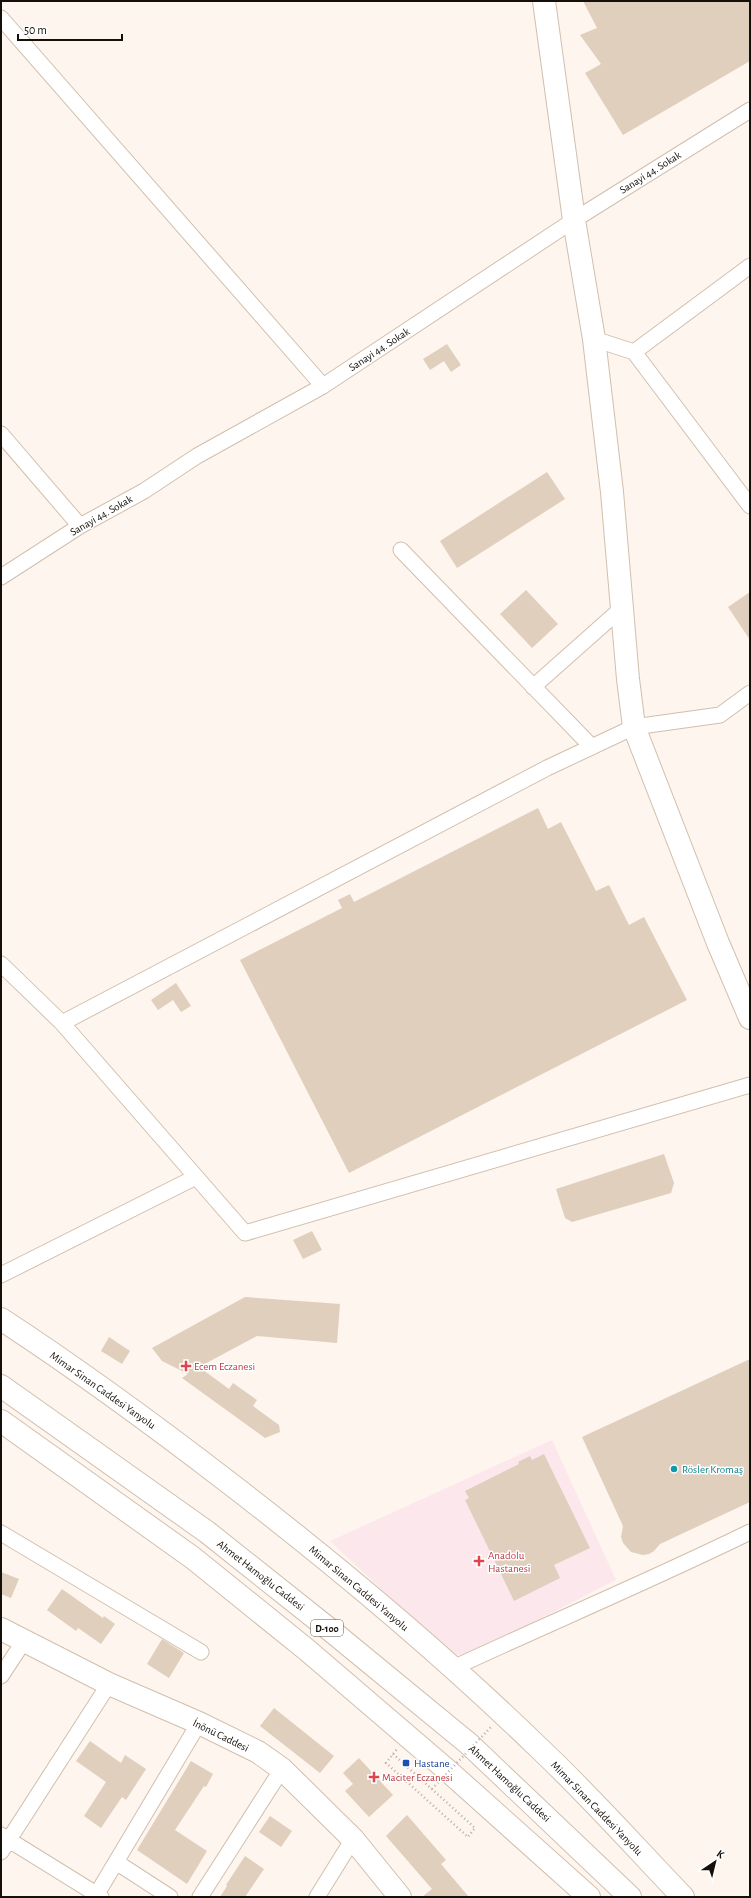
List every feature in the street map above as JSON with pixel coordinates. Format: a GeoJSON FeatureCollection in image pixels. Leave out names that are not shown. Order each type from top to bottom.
{"type":"FeatureCollection","features":[{"type":"Feature","properties":{"kind":"main road"},"geometry":{"type":"LineString","coordinates":[[544,1],[574,220],[594,339],[612,492],[634,727],[718,943],[750,1018]]}},
{"type":"Feature","properties":{"kind":"main road","name":"Mimar Sinan Caddesi Yanyolu"},"geometry":{"type":"LineString","coordinates":[[1,1319],[38,1343],[159,1429],[312,1547],[453,1668],[541,1749],[683,1897]]}},
{"type":"Feature","properties":{"kind":"main road","name":"Ahmet Hamoğlu Caddesi"},"geometry":{"type":"LineString","coordinates":[[1,1386],[207,1532],[329,1629],[468,1744],[630,1897]]}},
{"type":"Feature","properties":{"kind":"main road","name":"D-100"},"geometry":{"type":"LineString","coordinates":[[1,1421],[193,1558],[307,1650],[543,1854],[589,1897]]}},
{"type":"Feature","properties":{"kind":"main road","name":"İnönü Caddesi"},"geometry":{"type":"LineString","coordinates":[[1,1629],[109,1684],[199,1723],[258,1752],[282,1769],[353,1839],[400,1897]]}},
{"type":"Feature","properties":{"kind":"street"},"geometry":{"type":"LineString","coordinates":[[1,18],[323,386]]}},
{"type":"Feature","properties":{"kind":"street","name":"Sanayi 44. Sokak"},"geometry":{"type":"LineString","coordinates":[[1,577],[80,526],[144,490],[197,456],[323,386],[574,220],[750,110]]}},
{"type":"Feature","properties":{"kind":"street"},"geometry":{"type":"LineString","coordinates":[[634,352],[750,266]]}},
{"type":"Feature","properties":{"kind":"street"},"geometry":{"type":"LineString","coordinates":[[594,339],[634,352],[750,506]]}},
{"type":"Feature","properties":{"kind":"street"},"geometry":{"type":"LineString","coordinates":[[1,434],[80,526]]}},
{"type":"Feature","properties":{"kind":"street"},"geometry":{"type":"LineString","coordinates":[[401,550],[592,747]]}},
{"type":"Feature","properties":{"kind":"street"},"geometry":{"type":"LineString","coordinates":[[533,687],[622,608]]}},
{"type":"Feature","properties":{"kind":"street"},"geometry":{"type":"LineString","coordinates":[[62,1023],[547,768],[634,727],[720,715],[750,694]]}},
{"type":"Feature","properties":{"kind":"street"},"geometry":{"type":"LineString","coordinates":[[1,964],[62,1023],[246,1233],[750,1085]]}},
{"type":"Feature","properties":{"kind":"street"},"geometry":{"type":"LineString","coordinates":[[1,1275],[196,1177]]}},
{"type":"Feature","properties":{"kind":"street"},"geometry":{"type":"LineString","coordinates":[[453,1668],[536,1629],[679,1567],[750,1532]]}},
{"type":"Feature","properties":{"kind":"street"},"geometry":{"type":"LineString","coordinates":[[1,1533],[201,1652]]}},
{"type":"Feature","properties":{"kind":"street"},"geometry":{"type":"LineString","coordinates":[[1,1676],[24,1641]]}},
{"type":"Feature","properties":{"kind":"street"},"geometry":{"type":"LineString","coordinates":[[109,1684],[4,1843],[98,1896],[116,1862],[199,1723]]}},
{"type":"Feature","properties":{"kind":"street"},"geometry":{"type":"LineString","coordinates":[[200,1897],[282,1769]]}},
{"type":"Feature","properties":{"kind":"street"},"geometry":{"type":"LineString","coordinates":[[317,1897],[353,1839]]}},
{"type":"Feature","properties":{"kind":"street"},"geometry":{"type":"LineString","coordinates":[[116,1862],[170,1897]]}},
{"type":"Feature","properties":{"kind":"path"},"geometry":{"type":"LineString","coordinates":[[432,1789],[491,1727]]}},
{"type":"Feature","properties":{"kind":"path"},"geometry":{"type":"LineString","coordinates":[[393,1754],[475,1828],[468,1837],[386,1763],[393,1754],[408,1736]]}},
{"type":"Feature","properties":{"kind":"shaded area","name":"Anadolu Hastanesi"},"geometry":{"type":"Polygon","coordinates":[[[552,1440],[616,1580],[465,1657],[447,1651],[330,1541],[552,1440]]]}},
{"type":"Feature","properties":{"kind":"building"},"geometry":{"type":"Polygon","coordinates":[[[583,1],[750,1],[750,61],[623,135],[585,73],[601,64],[580,35],[597,28],[583,1]]]}},
{"type":"Feature","properties":{"kind":"building"},"geometry":{"type":"Polygon","coordinates":[[[447,344],[461,365],[451,372],[444,361],[430,370],[423,359],[447,344]]]}},
{"type":"Feature","properties":{"kind":"building"},"geometry":{"type":"Polygon","coordinates":[[[547,472],[565,499],[457,568],[440,541],[547,472]]]}},
{"type":"Feature","properties":{"kind":"building"},"geometry":{"type":"Polygon","coordinates":[[[526,590],[558,624],[532,648],[500,614],[526,590]]]}},
{"type":"Feature","properties":{"kind":"building"},"geometry":{"type":"Polygon","coordinates":[[[750,592],[750,640],[728,607],[750,592]]]}},
{"type":"Feature","properties":{"kind":"building"},"geometry":{"type":"Polygon","coordinates":[[[538,808],[548,829],[561,822],[596,891],[609,885],[629,925],[644,917],[687,1000],[349,1173],[240,960],[342,908],[338,900],[350,894],[354,902],[538,808]]]}},
{"type":"Feature","properties":{"kind":"building"},"geometry":{"type":"Polygon","coordinates":[[[176,983],[191,1006],[181,1012],[173,1000],[158,1010],[151,1000],[176,983]]]}},
{"type":"Feature","properties":{"kind":"building"},"geometry":{"type":"Polygon","coordinates":[[[664,1154],[674,1183],[671,1193],[572,1222],[565,1218],[556,1189],[664,1154]]]}},
{"type":"Feature","properties":{"kind":"building"},"geometry":{"type":"Polygon","coordinates":[[[312,1231],[322,1250],[303,1259],[293,1240],[312,1231]]]}},
{"type":"Feature","properties":{"kind":"building"},"geometry":{"type":"Polygon","coordinates":[[[245,1297],[340,1304],[337,1343],[257,1336],[199,1367],[229,1389],[233,1383],[257,1400],[253,1406],[279,1425],[280,1432],[265,1438],[182,1378],[188,1374],[162,1361],[152,1348],[245,1297]]]}},
{"type":"Feature","properties":{"kind":"building"},"geometry":{"type":"Polygon","coordinates":[[[109,1337],[130,1351],[122,1364],[101,1351],[109,1337]]]}},
{"type":"Feature","properties":{"kind":"building","name":"Rösler Kromaş"},"geometry":{"type":"Polygon","coordinates":[[[750,1359],[750,1502],[660,1544],[649,1554],[643,1555],[631,1552],[623,1543],[621,1537],[623,1526],[582,1437],[750,1359]]]}},
{"type":"Feature","properties":{"kind":"building"},"geometry":{"type":"Polygon","coordinates":[[[544,1454],[590,1548],[554,1565],[560,1578],[514,1601],[465,1500],[469,1498],[465,1491],[519,1464],[518,1462],[530,1456],[532,1460],[544,1454]]]}},
{"type":"Feature","properties":{"kind":"building"},"geometry":{"type":"Polygon","coordinates":[[[1,1572],[19,1579],[11,1598],[1,1594],[1,1572]]]}},
{"type":"Feature","properties":{"kind":"building"},"geometry":{"type":"Polygon","coordinates":[[[62,1589],[103,1618],[104,1616],[115,1624],[101,1644],[78,1628],[76,1631],[47,1610],[62,1589]]]}},
{"type":"Feature","properties":{"kind":"building"},"geometry":{"type":"Polygon","coordinates":[[[162,1639],[184,1653],[169,1678],[147,1664],[162,1639]]]}},
{"type":"Feature","properties":{"kind":"building"},"geometry":{"type":"Polygon","coordinates":[[[274,1708],[334,1756],[320,1773],[260,1726],[274,1708]]]}},
{"type":"Feature","properties":{"kind":"building"},"geometry":{"type":"Polygon","coordinates":[[[90,1741],[121,1763],[125,1755],[146,1769],[126,1800],[122,1797],[101,1828],[84,1816],[106,1782],[76,1761],[90,1741]]]}},
{"type":"Feature","properties":{"kind":"building"},"geometry":{"type":"Polygon","coordinates":[[[359,1758],[393,1795],[369,1817],[345,1791],[353,1784],[343,1773],[359,1758]]]}},
{"type":"Feature","properties":{"kind":"building"},"geometry":{"type":"Polygon","coordinates":[[[191,1761],[213,1774],[206,1787],[204,1786],[175,1830],[207,1851],[187,1884],[137,1850],[191,1761]]]}},
{"type":"Feature","properties":{"kind":"building"},"geometry":{"type":"Polygon","coordinates":[[[407,1815],[446,1860],[441,1864],[469,1897],[422,1897],[432,1889],[386,1836],[407,1815]]]}},
{"type":"Feature","properties":{"kind":"building"},"geometry":{"type":"Polygon","coordinates":[[[270,1816],[292,1831],[281,1847],[259,1832],[270,1816]]]}},
{"type":"Feature","properties":{"kind":"building"},"geometry":{"type":"Polygon","coordinates":[[[245,1856],[264,1869],[245,1897],[220,1897],[227,1886],[226,1885],[245,1856]]]}},
{"type":"Feature","properties":{"kind":"place","name":"Ecem Eczanesi"},"geometry":{"type":"Point","coordinates":[186,1366]}},
{"type":"Feature","properties":{"kind":"place","name":"Rösler Kromaş"},"geometry":{"type":"Point","coordinates":[674,1469]}},
{"type":"Feature","properties":{"kind":"place","name":"Anadolu Hastanesi"},"geometry":{"type":"Point","coordinates":[479,1561]}},
{"type":"Feature","properties":{"kind":"place","name":"Hastane"},"geometry":{"type":"Point","coordinates":[406,1763]}},
{"type":"Feature","properties":{"kind":"place","name":"Maciter Eczanesi"},"geometry":{"type":"Point","coordinates":[374,1777]}}]}
